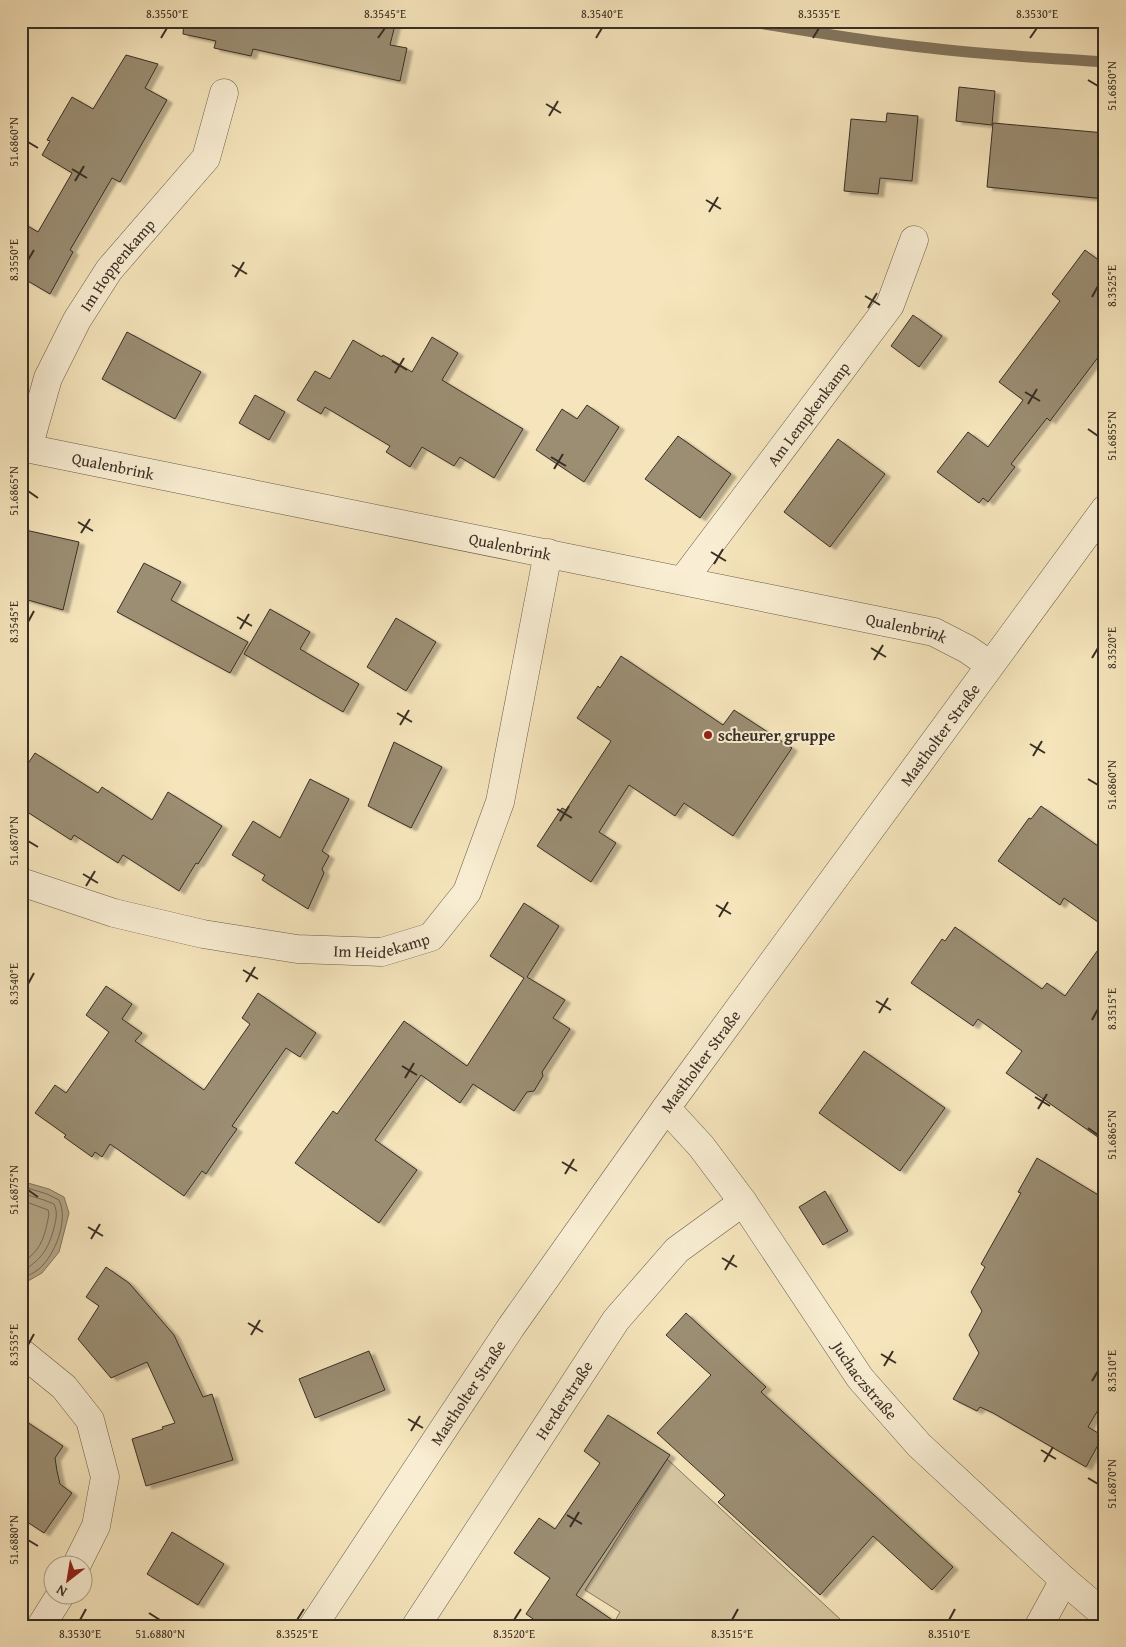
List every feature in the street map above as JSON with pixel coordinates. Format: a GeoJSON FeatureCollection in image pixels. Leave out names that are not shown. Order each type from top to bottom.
{"type":"FeatureCollection","features":[{"type":"Feature","properties":{"kind":"street","name":"Im Hoppenkamp"},"geometry":{"type":"LineString","coordinates":[[25,448],[48,378],[77,320],[109,270],[206,158],[224,93]]}},
{"type":"Feature","properties":{"kind":"street","name":"Am Lempkenkamp"},"geometry":{"type":"LineString","coordinates":[[683,580],[890,304],[914,240]]}},
{"type":"Feature","properties":{"kind":"street","name":"Qualenbrink"},"geometry":{"type":"LineString","coordinates":[[25,448],[934,632],[967,649],[990,665]]}},
{"type":"Feature","properties":{"kind":"street","name":"Mastholter Straße"},"geometry":{"type":"LineString","coordinates":[[313,1626],[511,1327],[666,1108],[1105,509]]}},
{"type":"Feature","properties":{"kind":"street","name":"Im Heidekamp"},"geometry":{"type":"LineString","coordinates":[[21,882],[114,913],[203,934],[297,949],[382,952],[431,937],[467,892],[500,802],[548,553]]}},
{"type":"Feature","properties":{"kind":"street","name":"Juchaczstraße"},"geometry":{"type":"LineString","coordinates":[[666,1108],[701,1146],[743,1202],[860,1378],[919,1445],[1064,1580],[1105,1615]]}},
{"type":"Feature","properties":{"kind":"street","name":"Herderstraße"},"geometry":{"type":"LineString","coordinates":[[416,1626],[616,1320],[677,1250],[743,1202]]}},
{"type":"Feature","properties":{"kind":"street"},"geometry":{"type":"LineString","coordinates":[[21,1352],[64,1387],[90,1420],[105,1476],[96,1526],[82,1554]]}},
{"type":"Feature","properties":{"kind":"street"},"geometry":{"type":"LineString","coordinates":[[1040,1626],[1064,1580]]}},
{"type":"Feature","properties":{"kind":"street"},"geometry":{"type":"LineString","coordinates":[[41,1626],[55,1604]]}},
{"type":"Feature","properties":{"kind":"shaded area"},"geometry":{"type":"Polygon","coordinates":[[[667,1459],[840,1619],[834,1626],[612,1626],[620,1612],[585,1590],[667,1459]]]}},
{"type":"Feature","properties":{"kind":"water"},"geometry":{"type":"Polygon","coordinates":[[[21,1181],[49,1189],[64,1197],[69,1213],[59,1252],[42,1273],[21,1285],[21,1181]]]}},
{"type":"Feature","properties":{"kind":"building"},"geometry":{"type":"Polygon","coordinates":[[[184,21],[396,21],[390,45],[407,48],[400,81],[253,49],[251,56],[214,48],[216,41],[183,34],[184,21]]]}},
{"type":"Feature","properties":{"kind":"building"},"geometry":{"type":"Polygon","coordinates":[[[126,55],[158,64],[145,88],[167,100],[120,182],[112,178],[70,250],[73,252],[50,294],[21,277],[21,222],[38,232],[72,173],[42,155],[50,141],[47,140],[72,97],[93,109],[126,55]]]}},
{"type":"Feature","properties":{"kind":"building"},"geometry":{"type":"Polygon","coordinates":[[[959,87],[995,91],[992,125],[956,121],[959,87]]]}},
{"type":"Feature","properties":{"kind":"building"},"geometry":{"type":"Polygon","coordinates":[[[887,113],[918,116],[912,181],[880,178],[878,194],[844,191],[851,119],[886,122],[887,113]]]}},
{"type":"Feature","properties":{"kind":"building"},"geometry":{"type":"Polygon","coordinates":[[[993,123],[1105,133],[1105,199],[987,187],[993,123]]]}},
{"type":"Feature","properties":{"kind":"building"},"geometry":{"type":"Polygon","coordinates":[[[1085,250],[1105,265],[1105,348],[1050,421],[1047,418],[1011,464],[1015,467],[988,502],[983,498],[979,503],[937,472],[968,432],[988,447],[1023,400],[999,382],[1060,301],[1052,294],[1085,250]]]}},
{"type":"Feature","properties":{"kind":"building"},"geometry":{"type":"Polygon","coordinates":[[[913,315],[942,336],[919,367],[891,346],[913,315]]]}},
{"type":"Feature","properties":{"kind":"building"},"geometry":{"type":"Polygon","coordinates":[[[127,332],[201,372],[175,419],[102,379],[127,332]]]}},
{"type":"Feature","properties":{"kind":"building"},"geometry":{"type":"Polygon","coordinates":[[[432,337],[458,353],[442,380],[523,429],[494,478],[460,457],[454,466],[422,447],[410,467],[386,452],[390,446],[325,407],[321,414],[297,400],[315,371],[330,379],[353,340],[412,372],[432,337]]]}},
{"type":"Feature","properties":{"kind":"building"},"geometry":{"type":"Polygon","coordinates":[[[255,395],[285,412],[269,440],[239,423],[255,395]]]}},
{"type":"Feature","properties":{"kind":"building"},"geometry":{"type":"Polygon","coordinates":[[[587,405],[619,427],[584,482],[536,450],[562,409],[577,419],[587,405]]]}},
{"type":"Feature","properties":{"kind":"building"},"geometry":{"type":"Polygon","coordinates":[[[678,436],[731,474],[700,518],[645,479],[678,436]]]}},
{"type":"Feature","properties":{"kind":"building"},"geometry":{"type":"Polygon","coordinates":[[[838,439],[885,474],[830,547],[784,512],[838,439]]]}},
{"type":"Feature","properties":{"kind":"building"},"geometry":{"type":"Polygon","coordinates":[[[21,529],[79,542],[63,610],[21,598],[21,529]]]}},
{"type":"Feature","properties":{"kind":"building"},"geometry":{"type":"Polygon","coordinates":[[[144,563],[181,582],[171,600],[248,642],[230,673],[117,612],[144,563]]]}},
{"type":"Feature","properties":{"kind":"building"},"geometry":{"type":"Polygon","coordinates":[[[270,609],[310,632],[300,649],[359,684],[343,712],[244,654],[270,609]]]}},
{"type":"Feature","properties":{"kind":"building"},"geometry":{"type":"Polygon","coordinates":[[[396,618],[436,642],[406,691],[367,667],[396,618]]]}},
{"type":"Feature","properties":{"kind":"building"},"geometry":{"type":"Polygon","coordinates":[[[621,656],[723,725],[734,710],[792,748],[733,836],[684,803],[675,816],[629,785],[599,832],[616,843],[591,882],[537,846],[562,808],[566,810],[611,741],[577,718],[621,656]]]}},
{"type":"Feature","properties":{"kind":"building"},"geometry":{"type":"Polygon","coordinates":[[[394,742],[442,767],[411,828],[368,806],[394,742]]]}},
{"type":"Feature","properties":{"kind":"building"},"geometry":{"type":"Polygon","coordinates":[[[35,753],[98,793],[102,787],[152,820],[168,792],[222,826],[179,891],[123,855],[118,863],[74,835],[71,840],[21,808],[21,774],[35,753]]]}},
{"type":"Feature","properties":{"kind":"building"},"geometry":{"type":"Polygon","coordinates":[[[310,779],[349,799],[322,851],[329,856],[322,869],[324,873],[308,909],[262,880],[265,875],[232,855],[253,821],[280,838],[310,779]]]}},
{"type":"Feature","properties":{"kind":"building"},"geometry":{"type":"Polygon","coordinates":[[[1041,806],[1105,851],[1105,927],[1064,898],[1060,905],[998,861],[1029,818],[1031,819],[1041,806]]]}},
{"type":"Feature","properties":{"kind":"building"},"geometry":{"type":"Polygon","coordinates":[[[524,903],[559,926],[527,977],[565,1000],[553,1018],[570,1029],[542,1072],[543,1076],[534,1091],[527,1092],[514,1111],[473,1084],[460,1103],[421,1075],[375,1140],[417,1170],[379,1223],[295,1163],[333,1111],[337,1114],[404,1021],[467,1066],[524,978],[490,956],[524,903]]]}},
{"type":"Feature","properties":{"kind":"building"},"geometry":{"type":"Polygon","coordinates":[[[955,927],[1042,989],[1047,983],[1065,996],[1105,940],[1105,1142],[1006,1073],[1022,1051],[978,1019],[973,1026],[911,983],[942,939],[945,941],[955,927]]]}},
{"type":"Feature","properties":{"kind":"building"},"geometry":{"type":"Polygon","coordinates":[[[106,986],[132,1004],[122,1019],[142,1033],[135,1041],[204,1090],[250,1024],[242,1018],[258,993],[316,1033],[300,1057],[286,1048],[232,1126],[237,1129],[206,1174],[202,1171],[184,1196],[110,1144],[102,1157],[95,1152],[92,1157],[64,1137],[66,1135],[35,1113],[55,1085],[66,1093],[109,1032],[86,1015],[106,986]]]}},
{"type":"Feature","properties":{"kind":"building"},"geometry":{"type":"Polygon","coordinates":[[[864,1051],[945,1108],[900,1171],[819,1113],[864,1051]]]}},
{"type":"Feature","properties":{"kind":"building"},"geometry":{"type":"Polygon","coordinates":[[[1037,1158],[1105,1199],[1105,1398],[1088,1427],[1103,1436],[1086,1467],[993,1413],[980,1407],[977,1411],[953,1399],[979,1353],[969,1335],[982,1311],[971,1292],[985,1267],[981,1264],[1021,1193],[1018,1192],[1037,1158]]]}},
{"type":"Feature","properties":{"kind":"building"},"geometry":{"type":"Polygon","coordinates":[[[825,1191],[848,1231],[823,1245],[799,1207],[825,1191]]]}},
{"type":"Feature","properties":{"kind":"building"},"geometry":{"type":"Polygon","coordinates":[[[106,1267],[129,1283],[174,1335],[203,1397],[212,1394],[233,1460],[146,1486],[132,1439],[175,1423],[147,1362],[111,1378],[78,1339],[99,1306],[86,1297],[106,1267]]]}},
{"type":"Feature","properties":{"kind":"building"},"geometry":{"type":"Polygon","coordinates":[[[686,1313],[766,1387],[761,1392],[953,1567],[932,1590],[873,1536],[820,1595],[718,1502],[725,1495],[657,1433],[711,1375],[666,1335],[686,1313]]]}},
{"type":"Feature","properties":{"kind":"building"},"geometry":{"type":"Polygon","coordinates":[[[369,1351],[385,1390],[315,1418],[299,1379],[369,1351]]]}},
{"type":"Feature","properties":{"kind":"building"},"geometry":{"type":"Polygon","coordinates":[[[608,1415],[670,1455],[576,1595],[621,1626],[543,1626],[526,1614],[550,1578],[514,1553],[539,1518],[555,1529],[600,1463],[584,1451],[608,1415]]]}},
{"type":"Feature","properties":{"kind":"building"},"geometry":{"type":"Polygon","coordinates":[[[21,1418],[63,1446],[55,1458],[57,1471],[60,1484],[72,1493],[44,1533],[21,1518],[21,1418]]]}},
{"type":"Feature","properties":{"kind":"building"},"geometry":{"type":"Polygon","coordinates":[[[172,1532],[224,1564],[198,1605],[147,1574],[172,1532]]]}},
{"type":"Feature","properties":{"kind":"waterway"},"geometry":{"type":"LineString","coordinates":[[746,21],[907,46],[1105,62]]}},
{"type":"Feature","properties":{"kind":"place","name":"scheurer gruppe"},"geometry":{"type":"Point","coordinates":[708,735]}}]}
